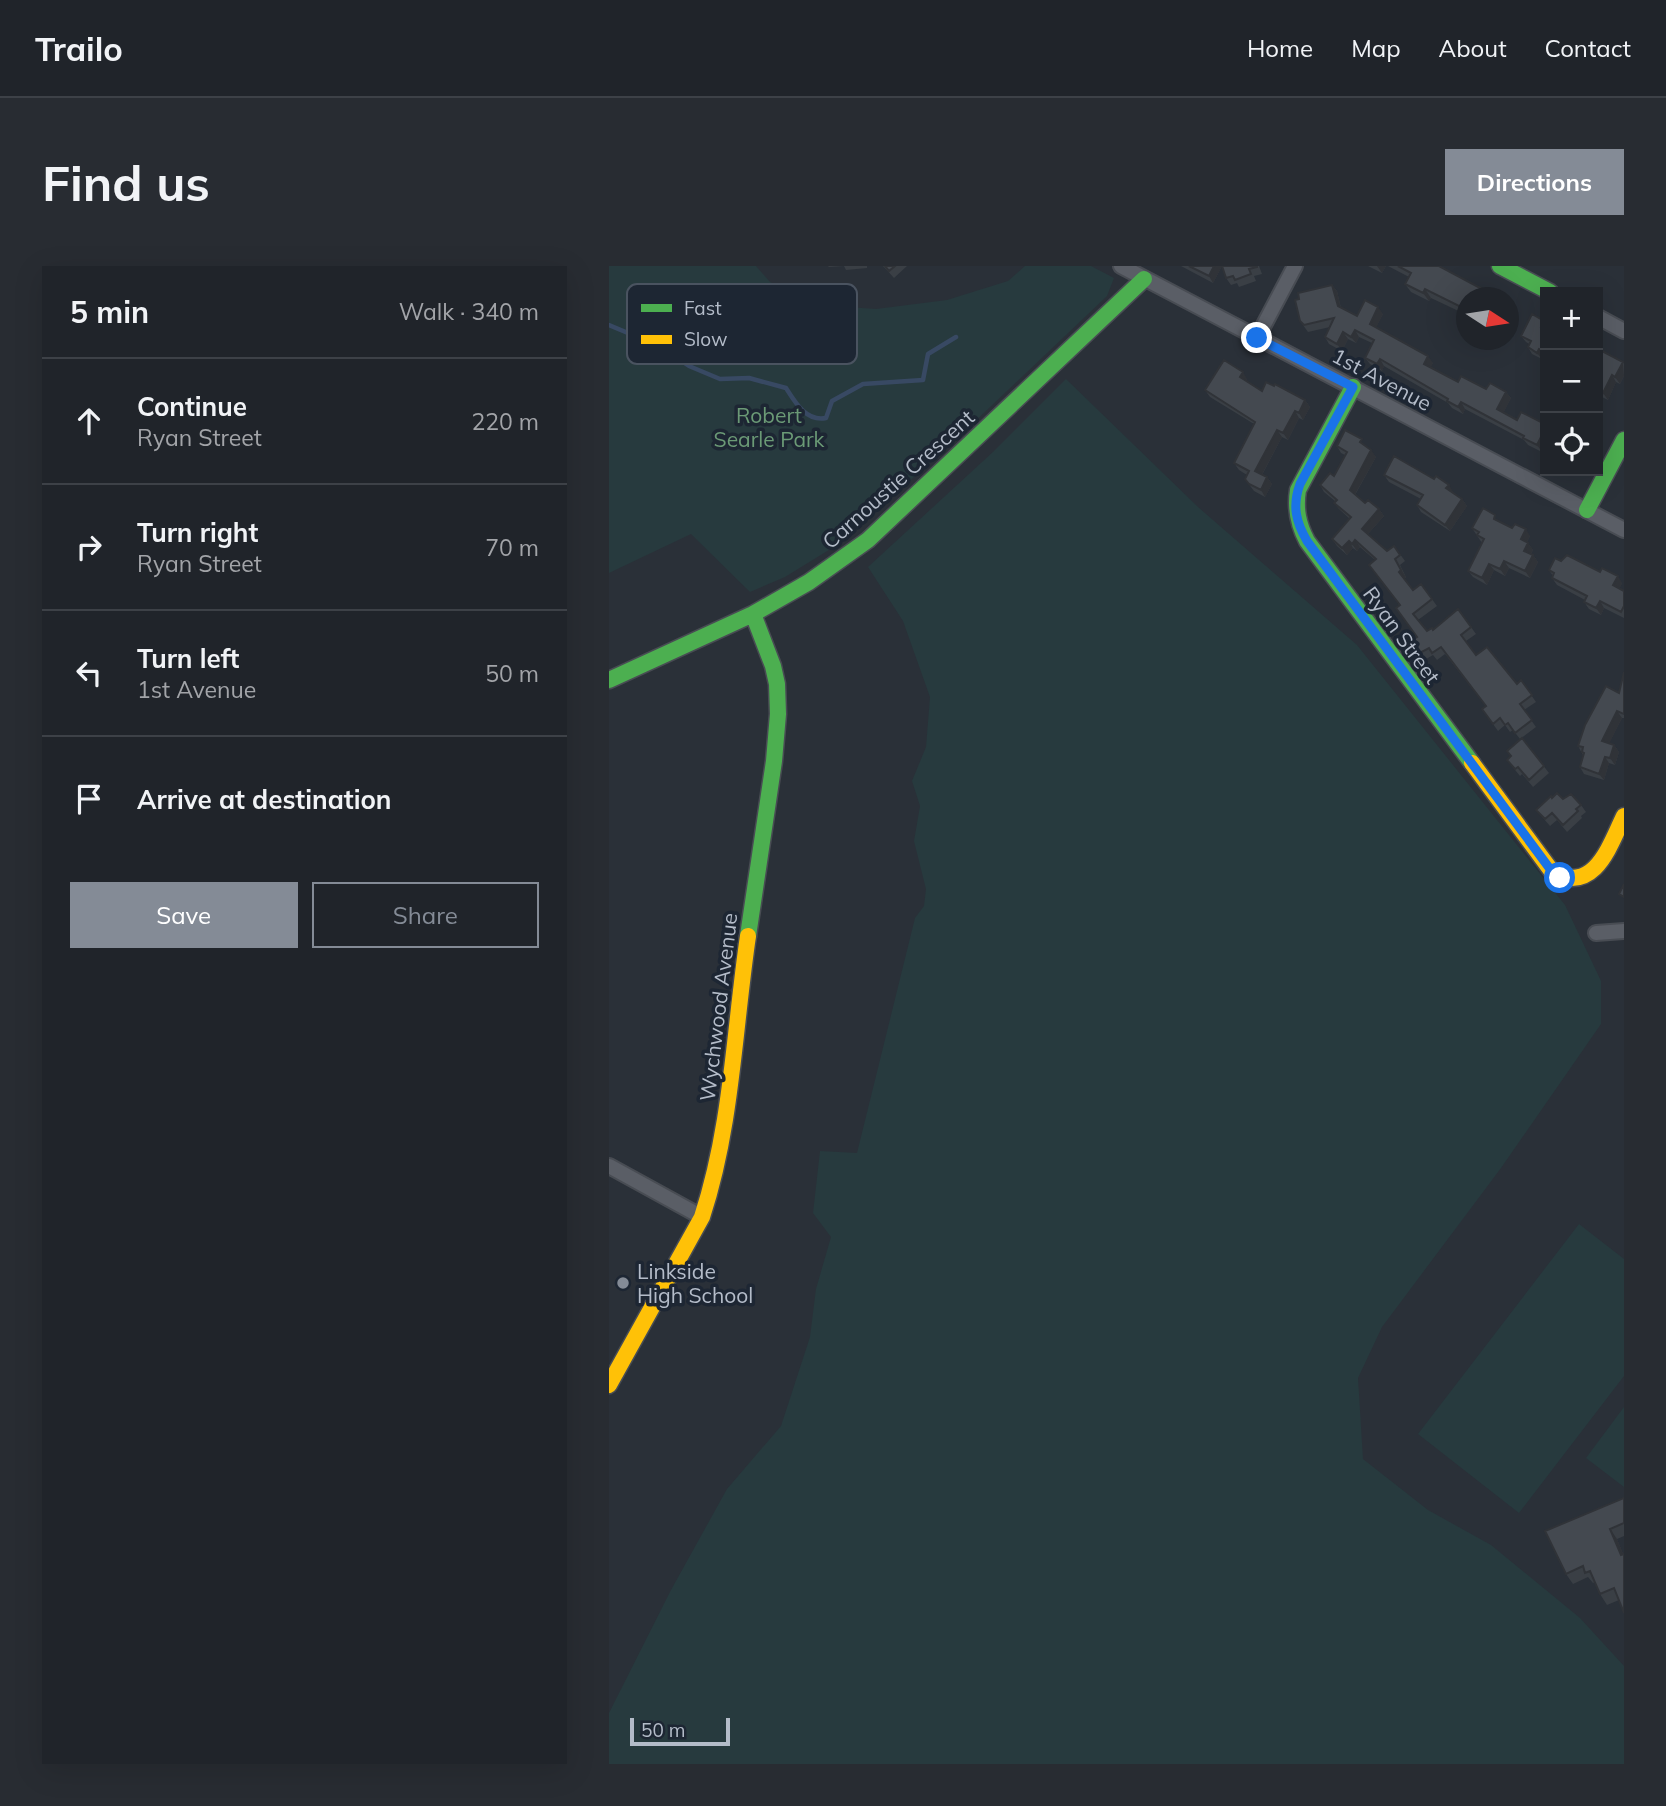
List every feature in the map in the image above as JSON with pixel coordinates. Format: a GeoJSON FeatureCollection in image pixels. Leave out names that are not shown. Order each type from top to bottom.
{"type":"FeatureCollection","features":[{"type":"Feature","properties":{"kind":"street","name":"1st Avenue"},"geometry":{"type":"LineString","coordinates":[[1121,266],[1624,530]]}},
{"type":"Feature","properties":{"kind":"street"},"geometry":{"type":"LineString","coordinates":[[1257,338],[1295,266]]}},
{"type":"Feature","properties":{"kind":"street"},"geometry":{"type":"LineString","coordinates":[[1500,266],[1540,287]]}},
{"type":"Feature","properties":{"kind":"street","name":"Carnoustie Crescent"},"geometry":{"type":"LineString","coordinates":[[609,680],[753,614],[809,582],[868,540],[1143,279]]}},
{"type":"Feature","properties":{"kind":"street"},"geometry":{"type":"LineString","coordinates":[[1603,320],[1624,331]]}},
{"type":"Feature","properties":{"kind":"street","name":"Ryan Street"},"geometry":{"type":"LineString","coordinates":[[1353,387],[1300,484],[1296,499],[1297,521],[1307,541],[1553,873],[1571,881],[1584,877],[1598,865],[1624,816]]}},
{"type":"Feature","properties":{"kind":"street"},"geometry":{"type":"LineString","coordinates":[[1587,510],[1624,440]]}},
{"type":"Feature","properties":{"kind":"street","name":"Wychwood Avenue"},"geometry":{"type":"LineString","coordinates":[[609,1385],[702,1217],[711,1195],[721,1153],[740,985],[778,711],[773,665],[753,614]]}},
{"type":"Feature","properties":{"kind":"street"},"geometry":{"type":"LineString","coordinates":[[1596,933],[1624,931]]}},
{"type":"Feature","properties":{"kind":"street"},"geometry":{"type":"LineString","coordinates":[[609,1166],[702,1217]]}},
{"type":"Feature","properties":{"kind":"green space","name":"Robert Searle Park"},"geometry":{"type":"Polygon","coordinates":[[[609,266],[756,266],[774,284],[627,284],[627,364],[857,364],[857,308],[876,309],[947,300],[1008,281],[1025,266],[1091,266],[1114,278],[1107,296],[949,446],[837,545],[785,577],[750,592],[691,534],[609,573],[609,266]]]}},
{"type":"Feature","properties":{"kind":"green space"},"geometry":{"type":"Polygon","coordinates":[[[1066,379],[1198,507],[1357,645],[1565,905],[1601,981],[1601,1024],[1501,1168],[1382,1327],[1358,1378],[1363,1459],[1428,1510],[1491,1545],[1580,1618],[1624,1666],[1624,1764],[609,1764],[609,1713],[671,1590],[727,1489],[781,1426],[810,1337],[816,1289],[831,1237],[813,1213],[820,1151],[857,1153],[915,918],[924,906],[926,889],[914,841],[920,806],[912,781],[926,747],[930,697],[903,621],[868,567],[994,451],[1066,379]]]}},
{"type":"Feature","properties":{"kind":"green space"},"geometry":{"type":"Polygon","coordinates":[[[1579,1224],[1624,1259],[1624,1376],[1519,1513],[1418,1434],[1579,1224]]]}},
{"type":"Feature","properties":{"kind":"green space"},"geometry":{"type":"Polygon","coordinates":[[[1624,1407],[1624,1487],[1586,1458],[1624,1407]]]}},
{"type":"Feature","properties":{"kind":"building"},"geometry":{"type":"Polygon","coordinates":[[[1189,266],[1214,266],[1209,276],[1189,266]]]}},
{"type":"Feature","properties":{"kind":"building"},"geometry":{"type":"Polygon","coordinates":[[[1222,266],[1257,267],[1249,269],[1251,274],[1235,280],[1233,276],[1226,278],[1222,266]]]}},
{"type":"Feature","properties":{"kind":"building"},"geometry":{"type":"Polygon","coordinates":[[[1398,266],[1439,266],[1478,287],[1456,287],[1456,304],[1425,289],[1423,293],[1405,284],[1411,273],[1398,266]]]}},
{"type":"Feature","properties":{"kind":"building"},"geometry":{"type":"Polygon","coordinates":[[[1332,285],[1338,306],[1357,316],[1365,300],[1378,307],[1370,324],[1428,356],[1424,364],[1458,382],[1461,376],[1486,389],[1490,383],[1506,392],[1497,409],[1517,420],[1521,412],[1540,422],[1540,439],[1537,445],[1461,402],[1458,407],[1447,401],[1448,399],[1380,359],[1377,364],[1365,358],[1374,340],[1355,330],[1351,337],[1343,332],[1337,344],[1325,337],[1334,318],[1304,325],[1300,321],[1295,300],[1299,299],[1298,293],[1332,285]]]}},
{"type":"Feature","properties":{"kind":"building"},"geometry":{"type":"Polygon","coordinates":[[[1532,314],[1540,319],[1540,350],[1537,353],[1528,347],[1531,341],[1521,336],[1532,314]]]}},
{"type":"Feature","properties":{"kind":"building"},"geometry":{"type":"Polygon","coordinates":[[[1603,352],[1623,362],[1615,377],[1612,375],[1603,393],[1603,352]]]}},
{"type":"Feature","properties":{"kind":"building"},"geometry":{"type":"Polygon","coordinates":[[[1224,360],[1243,372],[1240,377],[1262,391],[1266,382],[1305,400],[1299,413],[1295,411],[1283,433],[1277,430],[1255,471],[1267,477],[1261,490],[1245,479],[1249,471],[1234,463],[1255,422],[1205,390],[1224,360]]]}},
{"type":"Feature","properties":{"kind":"building"},"geometry":{"type":"Polygon","coordinates":[[[1345,430],[1362,439],[1360,442],[1371,450],[1350,490],[1365,503],[1368,500],[1379,509],[1362,529],[1387,551],[1394,546],[1400,555],[1395,559],[1401,570],[1399,572],[1413,590],[1421,584],[1432,599],[1413,614],[1427,631],[1432,628],[1433,630],[1458,609],[1471,627],[1461,635],[1476,655],[1487,647],[1517,684],[1521,680],[1532,695],[1520,704],[1532,720],[1515,733],[1508,723],[1505,725],[1500,718],[1493,724],[1482,709],[1486,706],[1441,647],[1432,653],[1429,648],[1416,655],[1408,643],[1417,637],[1396,608],[1400,605],[1369,565],[1376,559],[1355,540],[1352,544],[1349,541],[1342,548],[1332,539],[1351,517],[1334,503],[1337,500],[1320,485],[1330,473],[1334,476],[1347,452],[1337,446],[1345,430]]]}},
{"type":"Feature","properties":{"kind":"building"},"geometry":{"type":"Polygon","coordinates":[[[1394,456],[1434,479],[1436,476],[1449,485],[1446,488],[1462,499],[1445,525],[1417,505],[1423,495],[1384,475],[1394,456]]]}},
{"type":"Feature","properties":{"kind":"building"},"geometry":{"type":"Polygon","coordinates":[[[1483,508],[1495,515],[1494,519],[1512,528],[1515,524],[1526,529],[1521,539],[1528,543],[1524,551],[1533,555],[1525,571],[1504,561],[1500,569],[1489,564],[1482,578],[1468,571],[1484,539],[1472,528],[1483,508]]]}},
{"type":"Feature","properties":{"kind":"building"},"geometry":{"type":"Polygon","coordinates":[[[1567,555],[1600,572],[1602,568],[1618,576],[1613,585],[1624,591],[1624,606],[1621,612],[1600,601],[1596,608],[1584,602],[1587,596],[1552,578],[1554,573],[1549,570],[1555,558],[1561,561],[1567,555]]]}},
{"type":"Feature","properties":{"kind":"building"},"geometry":{"type":"Polygon","coordinates":[[[1624,672],[1624,714],[1617,711],[1602,741],[1614,745],[1610,758],[1605,757],[1599,774],[1580,767],[1584,753],[1583,747],[1578,746],[1585,725],[1606,686],[1619,693],[1624,672]]]}},
{"type":"Feature","properties":{"kind":"building"},"geometry":{"type":"Polygon","coordinates":[[[1522,738],[1544,766],[1529,780],[1518,767],[1515,769],[1507,760],[1511,756],[1507,751],[1522,738]]]}},
{"type":"Feature","properties":{"kind":"building"},"geometry":{"type":"Polygon","coordinates":[[[1557,793],[1563,799],[1571,794],[1581,805],[1563,825],[1552,813],[1545,819],[1536,810],[1557,793]]]}},
{"type":"Feature","properties":{"kind":"building"},"geometry":{"type":"Polygon","coordinates":[[[1624,884],[1624,897],[1619,894],[1624,884]]]}},
{"type":"Feature","properties":{"kind":"building"},"geometry":{"type":"Polygon","coordinates":[[[1624,1498],[1624,1523],[1610,1529],[1621,1555],[1624,1554],[1624,1613],[1614,1588],[1600,1594],[1590,1571],[1585,1573],[1583,1566],[1566,1574],[1545,1531],[1624,1498]]]}},
{"type":"Feature","properties":{"kind":"waterway"},"geometry":{"type":"LineString","coordinates":[[609,325],[627,333]]}},
{"type":"Feature","properties":{"kind":"waterway"},"geometry":{"type":"LineString","coordinates":[[686,364],[720,379],[749,378],[786,388],[807,414],[826,418],[832,401],[863,384],[923,380],[928,354],[956,337]]}},
{"type":"Feature","properties":{"kind":"traffic: fast"},"geometry":{"type":"LineString","coordinates":[[1500,266],[1540,287]]}},
{"type":"Feature","properties":{"kind":"traffic: fast"},"geometry":{"type":"LineString","coordinates":[[609,680],[753,614],[809,582],[868,540],[1144,279]]}},
{"type":"Feature","properties":{"kind":"traffic: fast"},"geometry":{"type":"LineString","coordinates":[[1353,387],[1298,490],[1299,522],[1307,541],[1472,763]]}},
{"type":"Feature","properties":{"kind":"traffic: fast"},"geometry":{"type":"LineString","coordinates":[[1587,510],[1624,440]]}},
{"type":"Feature","properties":{"kind":"traffic: fast"},"geometry":{"type":"LineString","coordinates":[[748,936],[774,761],[778,714],[777,684],[773,666],[753,614]]}},
{"type":"Feature","properties":{"kind":"traffic: slow"},"geometry":{"type":"LineString","coordinates":[[1472,763],[1553,873],[1567,878],[1580,877],[1599,864],[1624,816]]}},
{"type":"Feature","properties":{"kind":"traffic: slow"},"geometry":{"type":"LineString","coordinates":[[609,1385],[702,1217],[726,1113],[748,936]]}},
{"type":"Feature","properties":{"kind":"place","name":"Linkside High School"},"geometry":{"type":"Point","coordinates":[623,1283]}},
{"type":"Feature","properties":{"kind":"route"},"geometry":{"type":"LineString","coordinates":[[1257,338],[1353,387],[1300,484],[1295,507],[1300,529],[1397,664],[1553,873],[1560,878]]}}]}
